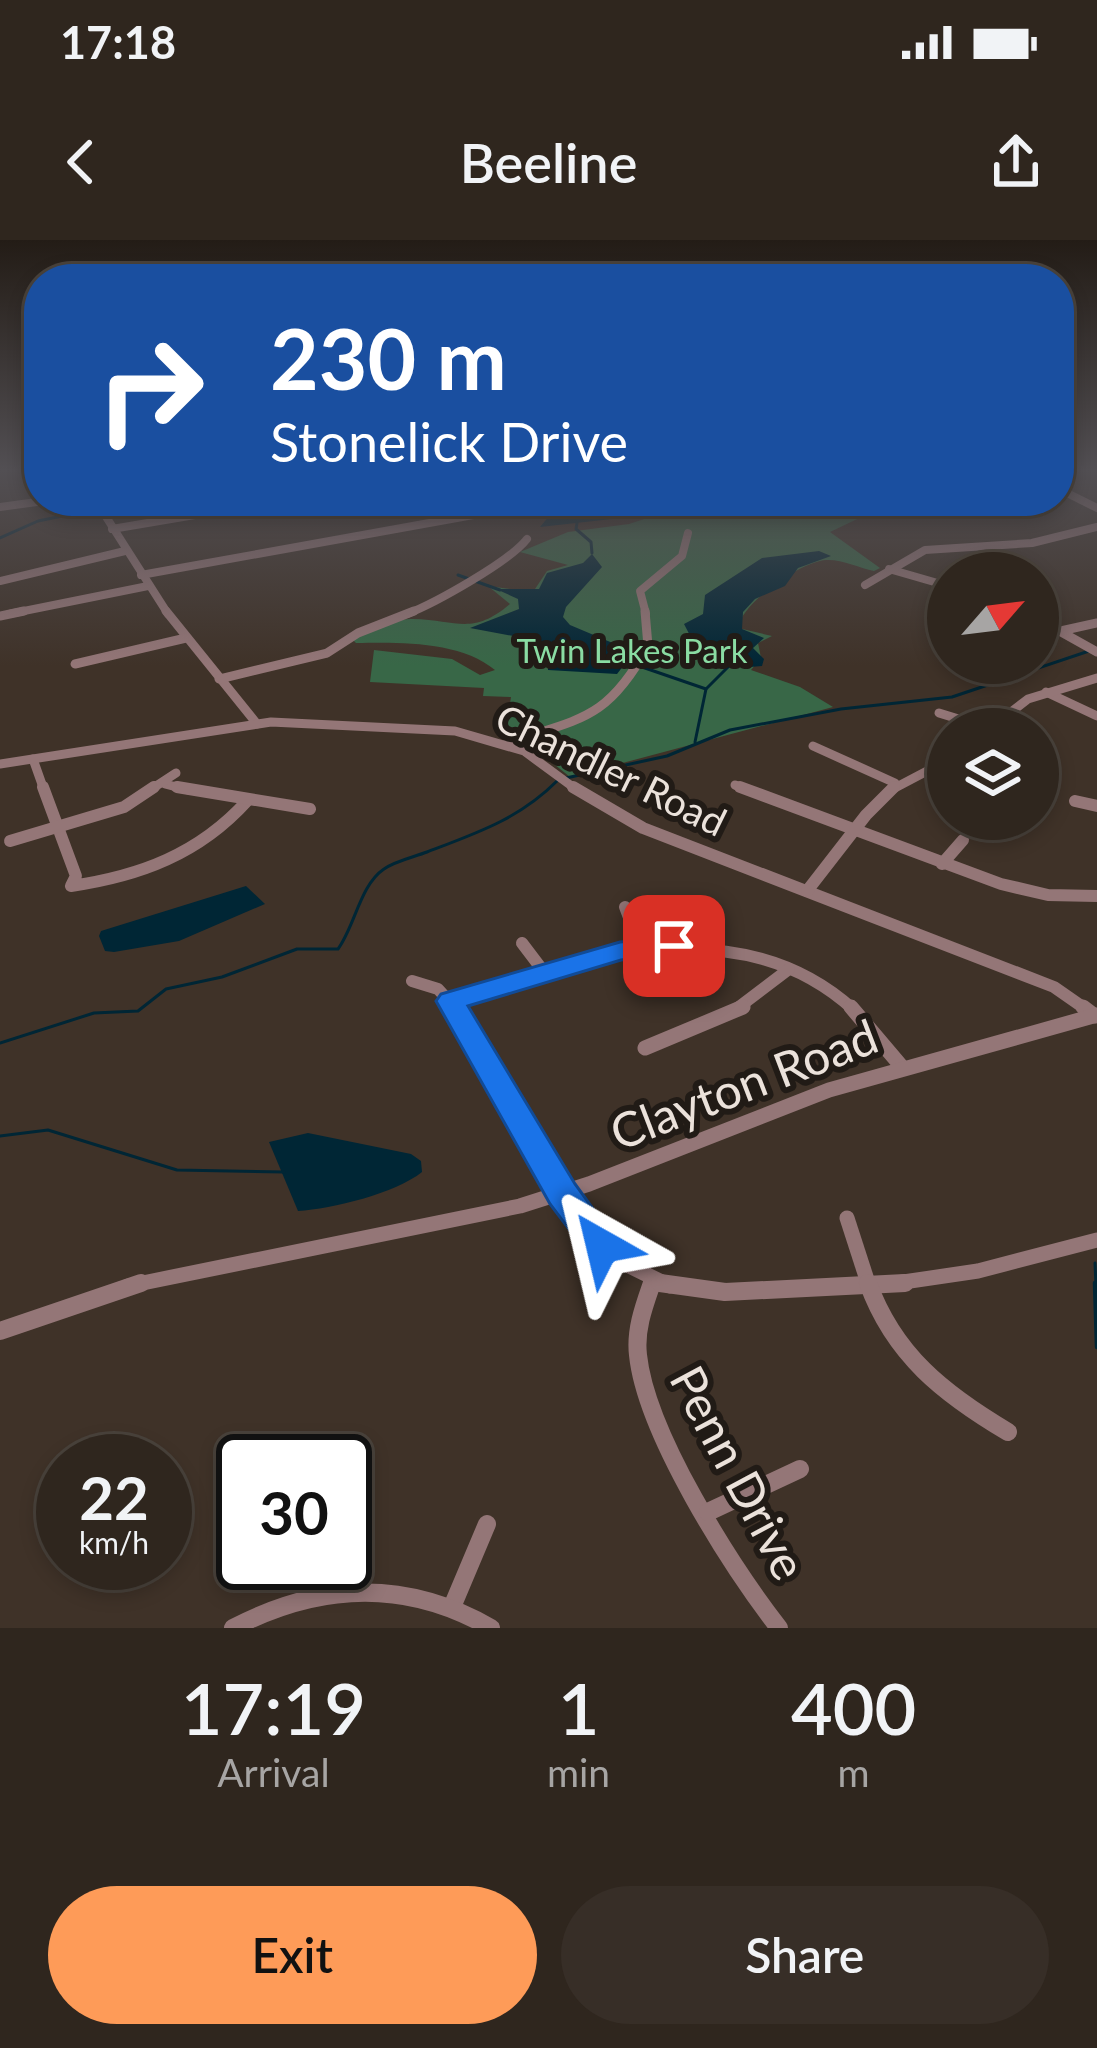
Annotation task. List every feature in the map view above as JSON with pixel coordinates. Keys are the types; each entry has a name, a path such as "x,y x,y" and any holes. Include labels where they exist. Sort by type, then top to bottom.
{"street":[{"path":"117,537 186,638 257,724"},
{"path":"141,575 361,537"},
{"path":"507,743 581,724 613,698 649,648 651,633 640,591 682,556 687,537"},
{"path":"865,585 910,555 935,548 1032,543 1057,537"},
{"path":"219,679 327,652 358,633 433,604 447,591 516,553 527,539"},
{"path":"0,581 125,551"},
{"path":"890,569 927,580"},
{"path":"0,616 148,586"},
{"path":"1059,632 1097,622"},
{"path":"1059,630 1097,652"},
{"path":"75,664 186,638"},
{"path":"1014,708 1046,692 1097,678"},
{"path":"1046,692 1097,716"},
{"name":"Chandler Road","path":"0,764 257,724 434,729 507,743 628,821 1054,987 1096,1015"},
{"path":"813,746 895,783"},
{"path":"33,759 76,875 71,886 182,856 223,829 247,801"},
{"path":"807,891 895,783 927,769"},
{"path":"10,841 124,807 166,784 176,773"},
{"path":"166,784 310,809"},
{"path":"734,784 851,832 1023,891 1097,896"},
{"path":"1075,801 1097,806"},
{"path":"942,864 963,840"},
{"path":"625,907 640,947"},
{"path":"522,943 544,972"},
{"path":"451,1001 640,947 726,950 789,969 846,1003 902,1067"},
{"path":"645,1048 746,1006 789,969"},
{"path":"412,981 430,985 451,1001 562,1194 602,1246 653,1280 718,1292 943,1281 1022,1265 1097,1240"},
{"name":"Clayton Road","path":"0,1330 95,1293 183,1269 442,1224 562,1194 788,1104 902,1067 1096,1015"},
{"path":"847,1218 868,1287 886,1326 919,1372 943,1394 1008,1432"},
{"name":"Penn Drive","path":"653,1280 638,1331 642,1381 664,1435 779,1628"},
{"path":"708,1512 800,1469"},
{"path":"452,1607 488,1525"},
{"path":"233,1628 272,1609 334,1592 394,1592 452,1607 491,1628"}],"green space":[{"name":"Twin Lakes Park","path":"557,537 837,537 880,568 815,562 761,596 738,628 772,636 758,643 761,658 751,670 800,687 833,707 570,777 534,748 505,736 511,697 483,696 484,688 370,682 374,650 452,659 480,675 495,670 481,660 447,648 356,643 349,636 405,619 464,624 485,620 510,604 488,586 533,592 547,571 568,565 520,552"}],"water":[{"path":"819,551 831,556 798,568 785,586 755,599 743,612 742,629 764,638 753,648 764,659 762,666 750,667 698,651 684,624 703,614 705,595 762,558"},
{"path":"592,554 602,567 566,607 563,617 570,625 634,652 617,674 548,670 548,653 529,639 470,628 519,609 518,599 496,589 539,589 547,573 583,563"},
{"path":"246,886 265,904 179,941 114,952 105,951 99,936 101,931"},
{"path":"308,1133 411,1154 421,1161 422,1172 363,1199 298,1211 269,1142"}],"waterway":[{"path":"585,537 592,553"},
{"path":"458,575 500,590"},
{"path":"566,778 667,756 730,730 841,709 952,697 1089,651"},
{"path":"706,689 732,663"},
{"path":"642,667 706,689"},
{"path":"695,742 706,689"},
{"path":"0,1043 94,1013 138,1011 166,989 222,977 297,949 338,949 369,885 384,869 497,824 557,781"},
{"path":"0,1136 48,1130 177,1170 284,1172"},
{"path":"1095,1263 1096,1286"},
{"path":"1095,1283 1097,1347"}],"route":[{"path":"602,1246 562,1194 451,1001 620,951 674,946"}]}
